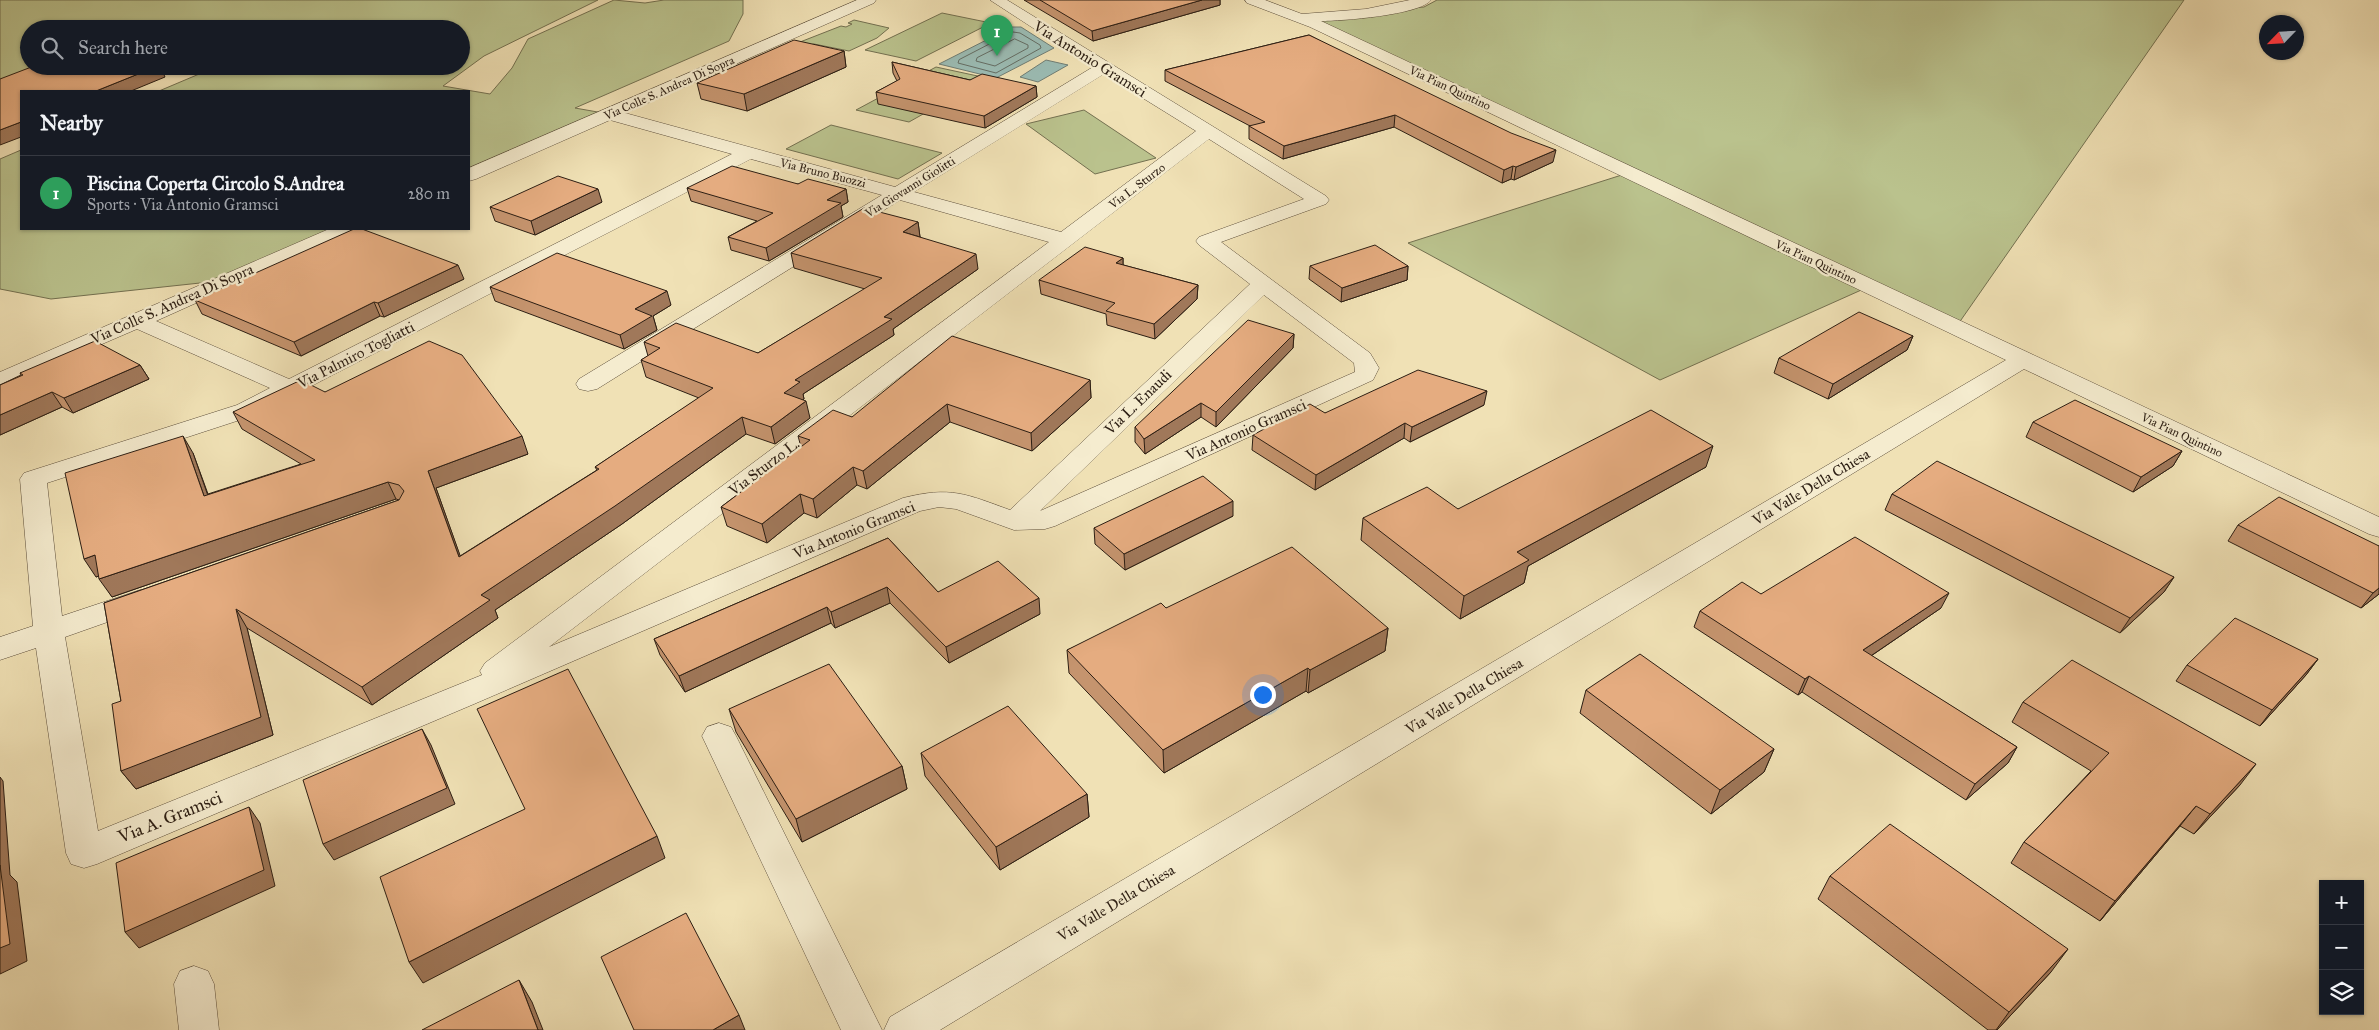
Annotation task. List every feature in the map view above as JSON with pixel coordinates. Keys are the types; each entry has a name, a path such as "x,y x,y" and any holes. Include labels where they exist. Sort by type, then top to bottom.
{"street":[{"name":"Via Colle S. Andrea Di Sopra","path":"470,175 869,0"},
{"name":"Via Antonio Gramsci","path":"463,696 914,504 939,499 960,501 1014,521 1045,520 1353,383 1368,372 1367,365 1353,351 1206,241 1319,200 996,0"},
{"name":"Via Pian Quintino","path":"1252,0 1300,17 2379,528"},
{"path":"1300,17 1350,17 1424,0"},
{"name":"Via Giovanni Giolitti","path":"588,384 1104,67"},
{"name":"Via Bruno Buozzi","path":"609,114 747,154 901,193 1066,240"},
{"name":"Via L. Sturzo","path":"1066,240 1207,132"},
{"name":"Via Palmiro Togliatti","path":"49,632 33,479 246,410 747,154"},
{"name":"Via Colle S. Andrea Di Sopra","path":"0,381 343,230"},
{"name":"Via Sturzo L.","path":"463,696 1066,240"},
{"name":"Via L. Enaudi","path":"1014,521 1262,284"},
{"path":"135,320 290,388"},
{"name":"Via Valle Della Chiesa","path":"904,1030 2023,360"},
{"path":"0,648 162,592"},
{"name":"Via A. Gramsci","path":"49,632 84,853 463,696"},
{"path":"719,736 862,1030"},
{"path":"194,984 198,1030"}],"green space":[{"path":"0,0 598,0 484,56 470,66 470,20 20,20 20,73 0,80"},
{"path":"614,0 645,3 664,0 743,0 743,14 729,41 575,108 609,114 470,175 470,91 490,94 512,68 528,39"},
{"path":"1437,0 2184,0 1954,330 1868,287 1660,380 1408,243 1628,173 1300,17 1424,7"},
{"path":"942,13 991,23 916,61 865,50"},
{"path":"854,20 889,28 877,38 849,51 814,44 777,51 841,26 846,27 852,24 848,23"},
{"path":"936,67 987,78 909,122 856,110"},
{"path":"197,75 458,75 443,86 466,90 161,90"},
{"path":"1084,110 1156,158 1095,174 1026,124"},
{"path":"831,125 942,153 898,179 786,149"},
{"path":"20,150 20,230 343,230 228,280 51,299 0,289 0,159"}],"water":[{"path":"1012,27 1021,27 1054,48 996,78 939,64"},
{"path":"1046,60 1068,65 1038,82 1020,77"}],"building":[{"path":"1040,0 1202,0 1092,31"},
{"path":"1309,35 1511,133 1556,150 1516,167 1513,166 1504,170 1395,115 1284,146 1249,126 1265,122 1165,70"},
{"path":"794,40 844,51 744,94 697,83"},
{"path":"892,62 970,80 982,74 1036,86 984,116 876,92 900,79"},
{"path":"20,71 20,75 136,75 98,90 20,90 20,122 0,130 0,79"},
{"path":"732,166 798,184 808,179 846,189 827,200 841,203 766,248 728,237 773,213 687,188"},
{"path":"558,176 598,189 531,221 490,207"},
{"path":"864,208 918,222 903,232 976,254 884,317 892,319 795,380 800,382 784,393 806,401 771,427 742,417 615,506 481,595 490,600 362,687 236,609 261,717 121,771 112,704 121,701 104,603 399,500 404,491 399,485 388,482 99,579 95,555 84,559 65,473 183,436 204,496 315,460 233,412 301,380 325,392 429,341 462,355 522,436 428,471 459,557 599,469 595,467 713,388 641,360 660,348 644,342 676,323 758,353 882,278 791,253"},
{"path":"352,230 365,230 458,265 378,303 374,302 294,342 195,300"},
{"path":"1375,245 1408,266 1342,288 1310,266"},
{"path":"1085,247 1123,258 1116,263 1198,285 1154,324 1106,311 1115,303 1039,280"},
{"path":"557,253 667,291 635,309 652,316 620,335 490,287"},
{"path":"1859,312 1913,336 1833,384 1779,358"},
{"path":"1248,320 1294,334 1216,412 1201,403 1144,439 1135,427"},
{"path":"952,336 1090,380 1031,433 947,404 863,471 853,467 813,499 800,494 762,524 721,507 810,440 798,436 833,410 852,417"},
{"path":"95,341 140,365 64,398 52,392 0,415 0,385 23,375 20,373"},
{"path":"1418,370 1487,391 1412,427 1405,423 1316,475 1253,435 1310,404 1325,413"},
{"path":"2075,400 2182,451 2141,477 2033,422"},
{"path":"1651,410 1713,446 1517,552 1529,560 1464,596 1363,518 1427,487 1458,509"},
{"path":"1937,461 2174,577 2130,618 1892,494"},
{"path":"1203,476 1233,501 1124,554 1094,528"},
{"path":"2279,497 2379,546 2379,588 2373,593 2238,525"},
{"path":"1855,537 1949,593 1863,650 2017,747 1975,784 1809,676 1805,679 1700,611 1742,582 1761,594"},
{"path":"888,538 938,592 998,561 1039,598 946,647 887,587 831,612 827,607 679,676 654,639"},
{"path":"1292,547 1388,628 1310,670 1308,668 1163,750 1067,650 1161,603 1166,608"},
{"path":"2235,618 2318,659 2272,710 2187,665"},
{"path":"1640,654 1774,749 1720,790 1586,690"},
{"path":"2072,660 2256,764 2210,814 2196,806 2115,901 2024,842 2109,753 2023,702"},
{"path":"829,664 902,766 796,819 729,709"},
{"path":"568,669 657,836 409,962 380,877 525,809 477,709"},
{"path":"1008,706 1087,794 996,847 921,753"},
{"path":"422,729 447,788 323,844 303,780"},
{"path":"249,807 264,870 125,932 116,863"},
{"path":"1890,824 2068,949 2009,1012 1830,876"},
{"path":"0,865 10,944 0,948"},
{"path":"686,913 739,1015 713,1030 634,1030 601,957"},
{"path":"519,980 538,1030 422,1030"}],"place":[{"name":"Piscina Coperta Circolo S.Andrea","path":"997,56"}]}
